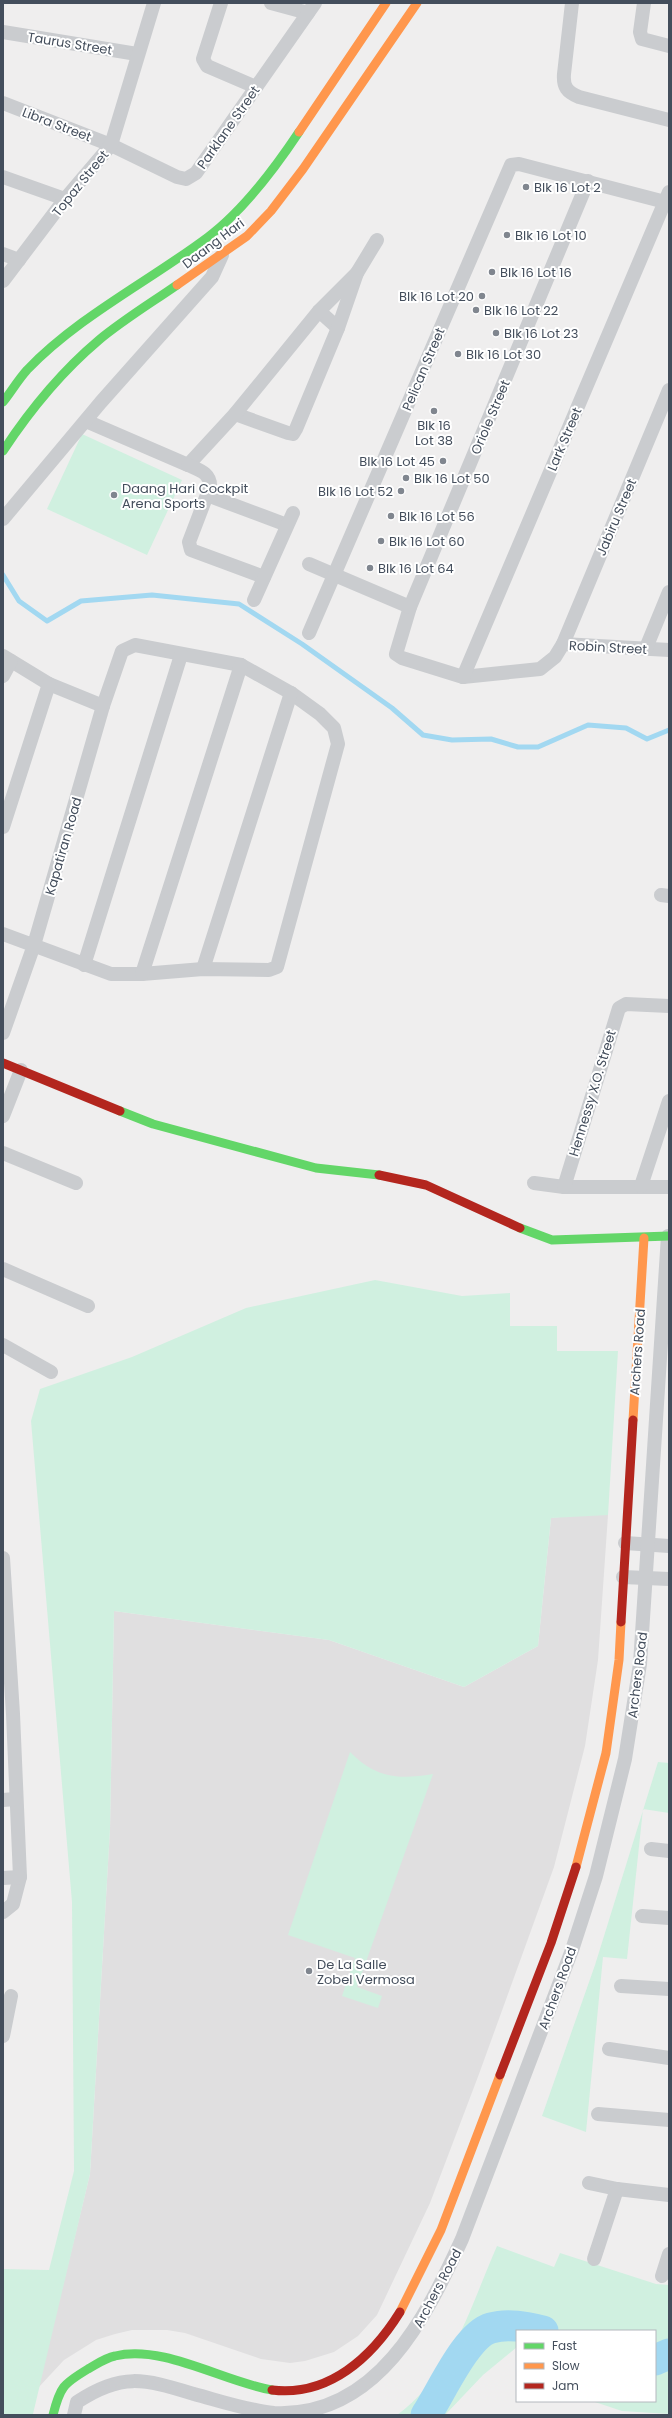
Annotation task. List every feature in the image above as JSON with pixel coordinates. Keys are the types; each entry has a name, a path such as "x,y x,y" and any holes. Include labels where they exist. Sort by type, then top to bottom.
{"street":[{"name":"Topaz Street","path":"3,281 65,199 111,145 137,54 154,3"},
{"path":"222,3 203,59 207,66 256,87"},
{"path":"271,3 311,8"},
{"name":"Daang Hari","path":"3,402 26,371 50,349 118,297 208,236 228,220 282,158 386,3"},
{"name":"Daang Hari","path":"3,451 27,415 47,391 95,344 223,255 247,236 271,211 335,124 417,3"},
{"path":"572,3 563,83 567,91 579,97 669,120"},
{"path":"644,3 640,32 642,39 669,46"},
{"name":"Parklane Street","path":"111,145 177,177 186,179 196,173 311,8"},
{"name":"Taurus Street","path":"3,32 137,54"},
{"name":"Libra Street","path":"3,103 111,145"},
{"path":"314,111 335,124"},
{"name":"Pelican Street","path":"309,634 337,574 511,165 519,164 588,181"},
{"path":"3,177 65,199"},
{"path":"588,181 668,199"},
{"name":"Oriole Street","path":"396,654 410,607 588,181"},
{"name":"Lark Street","path":"463,677 668,199"},
{"path":"235,414 293,434 338,328 357,273 377,240"},
{"path":"3,254 19,260"},
{"path":"3,519 86,421 212,277 223,255"},
{"path":"188,464 235,414 319,311 357,273"},
{"path":"319,311 338,328"},
{"name":"Jabiru Street","path":"562,644 669,390"},
{"path":"86,421 188,464 207,475 211,480 207,495 189,542 191,550 264,577"},
{"path":"207,495 290,519 254,600"},
{"path":"309,564 337,574 410,607"},
{"path":"646,648 669,592"},
{"name":"Robin Street","path":"396,654 402,658 463,677 540,669 555,657 562,644 669,650"},
{"name":"Kapatiran Road","path":"3,1033 34,945 118,658 122,651 135,645 181,655"},
{"path":"3,934 84,965 111,974 142,974 203,969 269,970 277,967 338,744 334,728 292,693 241,665 181,655 84,965"},
{"path":"3,676 7,658 49,684 103,706"},
{"path":"142,974 241,665"},
{"path":"3,827 49,684"},
{"path":"203,969 292,693"},
{"name":"Hennessy X.O. Street","path":"564,1187 616,1012 622,1005 626,1004 669,1006"},
{"path":"3,1063 153,1124 232,1147 316,1168 396,1177 426,1185 509,1224 552,1240 668,1236"},
{"path":"3,1116 21,1070"},
{"path":"642,1186 669,1102"},
{"path":"3,1153 76,1183"},
{"path":"534,1183 564,1187 669,1187"},
{"name":"Archers Road","path":"74,2415 77,2402 97,2388 118,2381 145,2382 169,2386 244,2408 275,2413 301,2412 329,2406 358,2392 382,2372 403,2349 426,2312 462,2240 572,1950 596,1876 626,1759 640,1664 668,1236"},
{"name":"Archers Road","path":"53,2414 58,2393 77,2376 98,2363 120,2355 150,2357 175,2362 255,2386 274,2390 299,2390 323,2383 349,2370 372,2350 403,2305 444,2223 551,1943 575,1870 606,1753 619,1660 644,1238"},
{"path":"3,1269 88,1306"},
{"path":"3,1345 51,1372"},
{"path":"625,1542 669,1546"},
{"path":"3,1558 9,1800 20,1876 13,1904 3,1912"},
{"path":"623,1576 669,1579"},
{"path":"651,1849 669,1851"},
{"path":"3,1878 20,1876"},
{"path":"642,1916 669,1918"},
{"path":"622,1986 669,1989"},
{"path":"3,2036 11,1996"},
{"path":"609,2049 669,2058"},
{"path":"598,2114 669,2120"},
{"path":"589,2183 617,2189 669,2195"},
{"path":"594,2259 617,2189"},
{"path":"662,2276 669,2254"}],"shaded area":[{"name":"De La Salle Zobel Vermosa","path":"577,1515 608,1515 598,1660 585,1746 554,1867 479,2074 430,2203 377,2315 358,2336 334,2352 305,2361 290,2363 261,2359 185,2333 167,2330 132,2330 96,2340 64,2360 38,2388 90,2174 110,1829 114,1611 329,1640 464,1687 538,1646 551,1518"}],"green space":[{"name":"Daang Hari Cockpit Arena Sports","path":"82,434 182,480 147,555 47,509"},
{"path":"375,1280 462,1296 510,1293 510,1326 557,1326 557,1351 618,1351 608,1515 551,1518 538,1646 464,1687 329,1640 114,1611 110,1829 90,2174 33,2414 3,2415 3,2269 49,2270 74,2171 72,1902 31,1421 40,1389 132,1357 246,1308"},
{"path":"350,1752 369,1767 388,1775 409,1777 433,1774 357,1987 382,1996 378,2008 342,1996 355,1958 288,1935"},
{"path":"658,1762 669,1763 669,1813 643,1809"},
{"path":"643,1811 627,1959 603,1957 586,2132 542,2116 595,1965"},
{"path":"497,2246 554,2267 560,2253 656,2284 669,2285 669,2414 622,2411 595,2402 656,2402 656,2330 516,2330 516,2348 483,2375 445,2415 397,2415 416,2399 432,2380 446,2360 468,2315"}],"waterway":[{"path":"3,575 19,601 47,621 81,601 152,595 239,604 302,644 392,708 423,735 452,740 491,739 518,747 538,747 588,725 626,728 647,739 669,730"},
{"path":"426,2415 463,2353 472,2341 482,2333 491,2328 504,2326 524,2327 538,2330"},
{"path":"656,2360 669,2354"}],"traffic: fast":[{"path":"3,402 27,370 69,333 114,300 208,237 234,215 280,160 299,132"},
{"path":"3,451 35,406 59,378 85,352 137,312 177,285"},
{"path":"120,1111 153,1124 316,1168 379,1175"},
{"path":"520,1228 552,1240 669,1236"},
{"path":"53,2415 58,2398 68,2383 98,2363 115,2356 134,2354 153,2355 173,2359 253,2386 272,2390"}],"traffic: slow":[{"path":"299,132 386,3"},
{"path":"177,285 247,236 271,211 303,169 417,3"},
{"path":"633,1420 644,1238"},
{"path":"576,1867 606,1753 619,1660 621,1622"},
{"path":"400,2312 441,2230 500,2075"}],"traffic: jam":[{"path":"3,1063 120,1111"},
{"path":"379,1175 426,1185 520,1228"},
{"path":"621,1622 633,1420"},
{"path":"500,2075 551,1943 576,1867"},
{"path":"272,2390 293,2391 312,2387 330,2380 347,2370 376,2344 389,2329 400,2312"}],"place":[{"name":"Blk 16 Lot 2","path":"526,187"},
{"name":"Blk 16 Lot 10","path":"507,235"},
{"name":"Blk 16 Lot 16","path":"492,272"},
{"name":"Blk 16 Lot 20","path":"482,296"},
{"name":"Blk 16 Lot 22","path":"476,310"},
{"name":"Blk 16 Lot 23","path":"496,333"},
{"name":"Blk 16 Lot 30","path":"458,354"},
{"name":"Blk 16 Lot 38","path":"434,411"},
{"name":"Blk 16 Lot 45","path":"443,461"},
{"name":"Blk 16 Lot 50","path":"406,478"},
{"name":"Blk 16 Lot 52","path":"401,491"},
{"name":"Daang Hari Cockpit Arena Sports","path":"114,495"},
{"name":"Blk 16 Lot 56","path":"391,516"},
{"name":"Blk 16 Lot 60","path":"381,541"},
{"name":"Blk 16 Lot 64","path":"370,568"},
{"name":"De La Salle Zobel Vermosa","path":"309,1971"}]}
